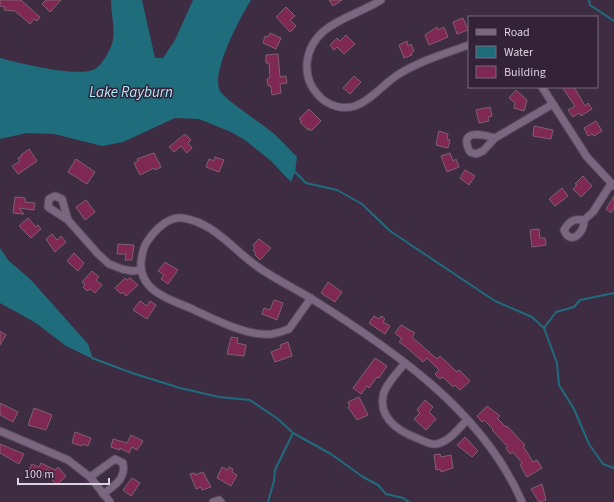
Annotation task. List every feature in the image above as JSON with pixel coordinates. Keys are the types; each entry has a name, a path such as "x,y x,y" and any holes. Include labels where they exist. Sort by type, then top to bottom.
{"street":[{"path":"381,0 325,29 314,42 312,47 308,58 306,74 312,89 324,100 338,108 355,106 398,74 468,45"},
{"path":"543,88 587,157 612,185 597,207 584,220"},
{"path":"495,138 553,104"},
{"path":"311,298 289,329 271,334 250,332 208,317 171,301 155,292 144,279 141,270 145,245 156,229 172,220 182,218 205,225 257,267 311,298 383,346 438,391 467,420 503,463 522,502"},
{"path":"68,220 98,254 109,264 132,271 141,270"},
{"path":"405,363 383,395 383,407 387,418 396,428 422,441 436,444 449,438 467,420"},
{"path":"0,431 68,460 90,476 110,502"},
{"path":"90,476 115,459 123,463 125,472 121,480 104,494"},
{"path":"213,502 219,500 221,502"}],"water":[{"name":"Lake Rayburn","path":"111,0 142,0 155,58 163,58 175,40 193,0 251,0 228,45 219,71 218,83 220,91 223,95 273,133 297,157 295,172 291,182 271,161 245,140 231,132 199,119 175,118 123,142 102,146 54,134 27,133 0,139 0,58 62,71 76,72 95,69 101,64 106,56 113,40 114,31"},
{"path":"0,248 8,260 31,280 88,344 93,359 66,346 36,323 0,303"}],"building":[{"path":"0,0 21,0 40,17 37,21 34,19 30,24 15,11 4,10 5,7 0,6"},
{"path":"46,0 61,0 50,12 42,4"},
{"path":"329,0 342,0 333,6"},
{"path":"286,7 295,16 290,20 296,26 290,32 276,17"},
{"path":"463,18 468,30 457,34 453,22"},
{"path":"437,27 438,30 444,27 448,37 429,45 425,35"},
{"path":"270,33 281,38 276,49 263,43 265,36 268,37"},
{"path":"346,35 355,44 344,54 337,47 334,50 330,45 337,38 340,41"},
{"path":"407,41 408,46 411,44 414,51 411,53 412,55 404,58 399,45"},
{"path":"278,54 280,77 286,76 287,83 280,84 281,93 272,95 271,86 268,86 267,79 270,78 269,63 266,63 266,55"},
{"path":"354,76 361,82 350,94 343,88"},
{"path":"563,88 575,88 585,106 588,103 592,109 581,116 579,113 573,117 568,110 575,106"},
{"path":"516,90 527,100 524,111 514,108 515,103 509,98"},
{"path":"490,107 492,116 488,117 489,121 479,123 476,110"},
{"path":"309,109 321,121 311,131 300,122 302,121 299,119"},
{"path":"596,121 602,131 594,136 592,134 588,136 584,128"},
{"path":"534,126 553,130 551,139 533,136"},
{"path":"439,131 448,134 447,139 450,140 448,148 436,145"},
{"path":"185,134 191,140 188,143 192,148 187,153 181,146 174,152 169,147"},
{"path":"29,149 37,161 18,174 12,166 20,161 18,158"},
{"path":"154,153 161,167 155,170 154,168 140,175 134,163 138,161 137,159"},
{"path":"450,153 453,161 456,159 459,167 447,172 441,156"},
{"path":"215,157 224,160 219,172 206,167 209,159 214,161"},
{"path":"76,159 95,172 87,184 68,172"},
{"path":"465,170 475,176 469,185 460,178"},
{"path":"583,176 592,186 581,197 573,189 577,185 575,184"},
{"path":"562,188 568,196 555,206 549,199"},
{"path":"614,196 614,208 611,213 606,209"},
{"path":"15,197 25,198 25,202 35,203 34,210 19,208 24,214 13,213"},
{"path":"86,200 95,212 85,220 76,207"},
{"path":"28,218 36,227 38,225 41,229 31,238 19,226"},
{"path":"539,229 540,238 545,238 546,245 532,247 530,230"},
{"path":"52,234 57,240 61,236 66,242 55,252 46,239"},
{"path":"259,239 271,248 260,260 255,255 256,253 253,250 255,248 253,245"},
{"path":"118,244 134,245 132,260 125,260 126,254 117,254"},
{"path":"74,253 84,263 78,271 67,261"},
{"path":"165,262 178,270 168,284 161,279 164,275 158,271"},
{"path":"92,271 99,277 96,280 102,285 95,293 90,289 87,291 83,287 85,285 82,282"},
{"path":"125,278 127,280 130,278 138,285 126,296 123,292 121,294 115,288"},
{"path":"328,282 342,292 335,302 321,293"},
{"path":"274,300 283,303 277,320 262,314 264,308 270,310"},
{"path":"140,301 147,306 150,301 156,305 147,319 133,310"},
{"path":"374,316 379,319 381,316 385,319 383,322 390,326 385,334 369,323"},
{"path":"401,325 415,333 412,337 437,359 440,356 457,372 459,370 470,381 460,390 455,385 453,387 443,377 440,379 435,374 439,370 427,358 423,362 399,342 402,339 395,333"},
{"path":"0,331 6,335 0,345"},
{"path":"231,337 238,338 237,343 246,345 244,356 227,354"},
{"path":"288,342 292,356 275,362 271,352 281,348 280,345"},
{"path":"375,358 387,366 379,378 377,377 369,388 367,386 361,394 353,388"},
{"path":"359,397 368,415 357,420 348,407 350,406 348,402"},
{"path":"425,400 433,407 429,412 436,419 426,430 414,419 420,413 417,410"},
{"path":"0,403 18,412 13,422 0,415"},
{"path":"487,406 500,416 497,418 525,445 523,446 533,462 537,460 542,468 527,477 520,465 522,463 513,452 510,454 506,448 508,447 492,430 493,429 484,420 482,422 477,416"},
{"path":"34,408 52,415 46,430 28,425"},
{"path":"75,432 91,438 88,446 72,443"},
{"path":"131,435 143,441 137,450 132,447 129,453 120,448 120,450 111,447 113,439 127,443"},
{"path":"465,437 478,451 472,457 457,445"},
{"path":"0,444 24,454 19,464 0,453"},
{"path":"440,454 441,457 451,455 453,468 441,472 440,469 436,470 434,455"},
{"path":"41,463 55,470 58,467 66,476 57,485 52,480 55,477 47,469 41,479 35,476 33,479 26,475 32,464 39,467"},
{"path":"222,467 228,470 229,467 233,469 232,472 237,475 231,486 217,478"},
{"path":"203,472 211,487 202,490 201,487 196,489 190,474 195,473 195,475"},
{"path":"132,478 140,483 131,496 123,490"},
{"path":"542,484 546,500 539,502 531,489"}],"waterway":[{"path":"589,0 590,5 614,21"},
{"path":"294,171 306,183 337,190 362,204 390,231 495,301 532,317 544,328 557,363 559,385 574,409 589,444 603,464 614,468"},
{"path":"544,328 556,312 574,307 580,300 614,293"},
{"path":"92,358 132,373 180,388 219,397 250,400 278,419 293,433 331,454 363,477 378,485 386,494 403,498 409,502"},
{"path":"268,502 274,481 275,470 293,433"}]}
